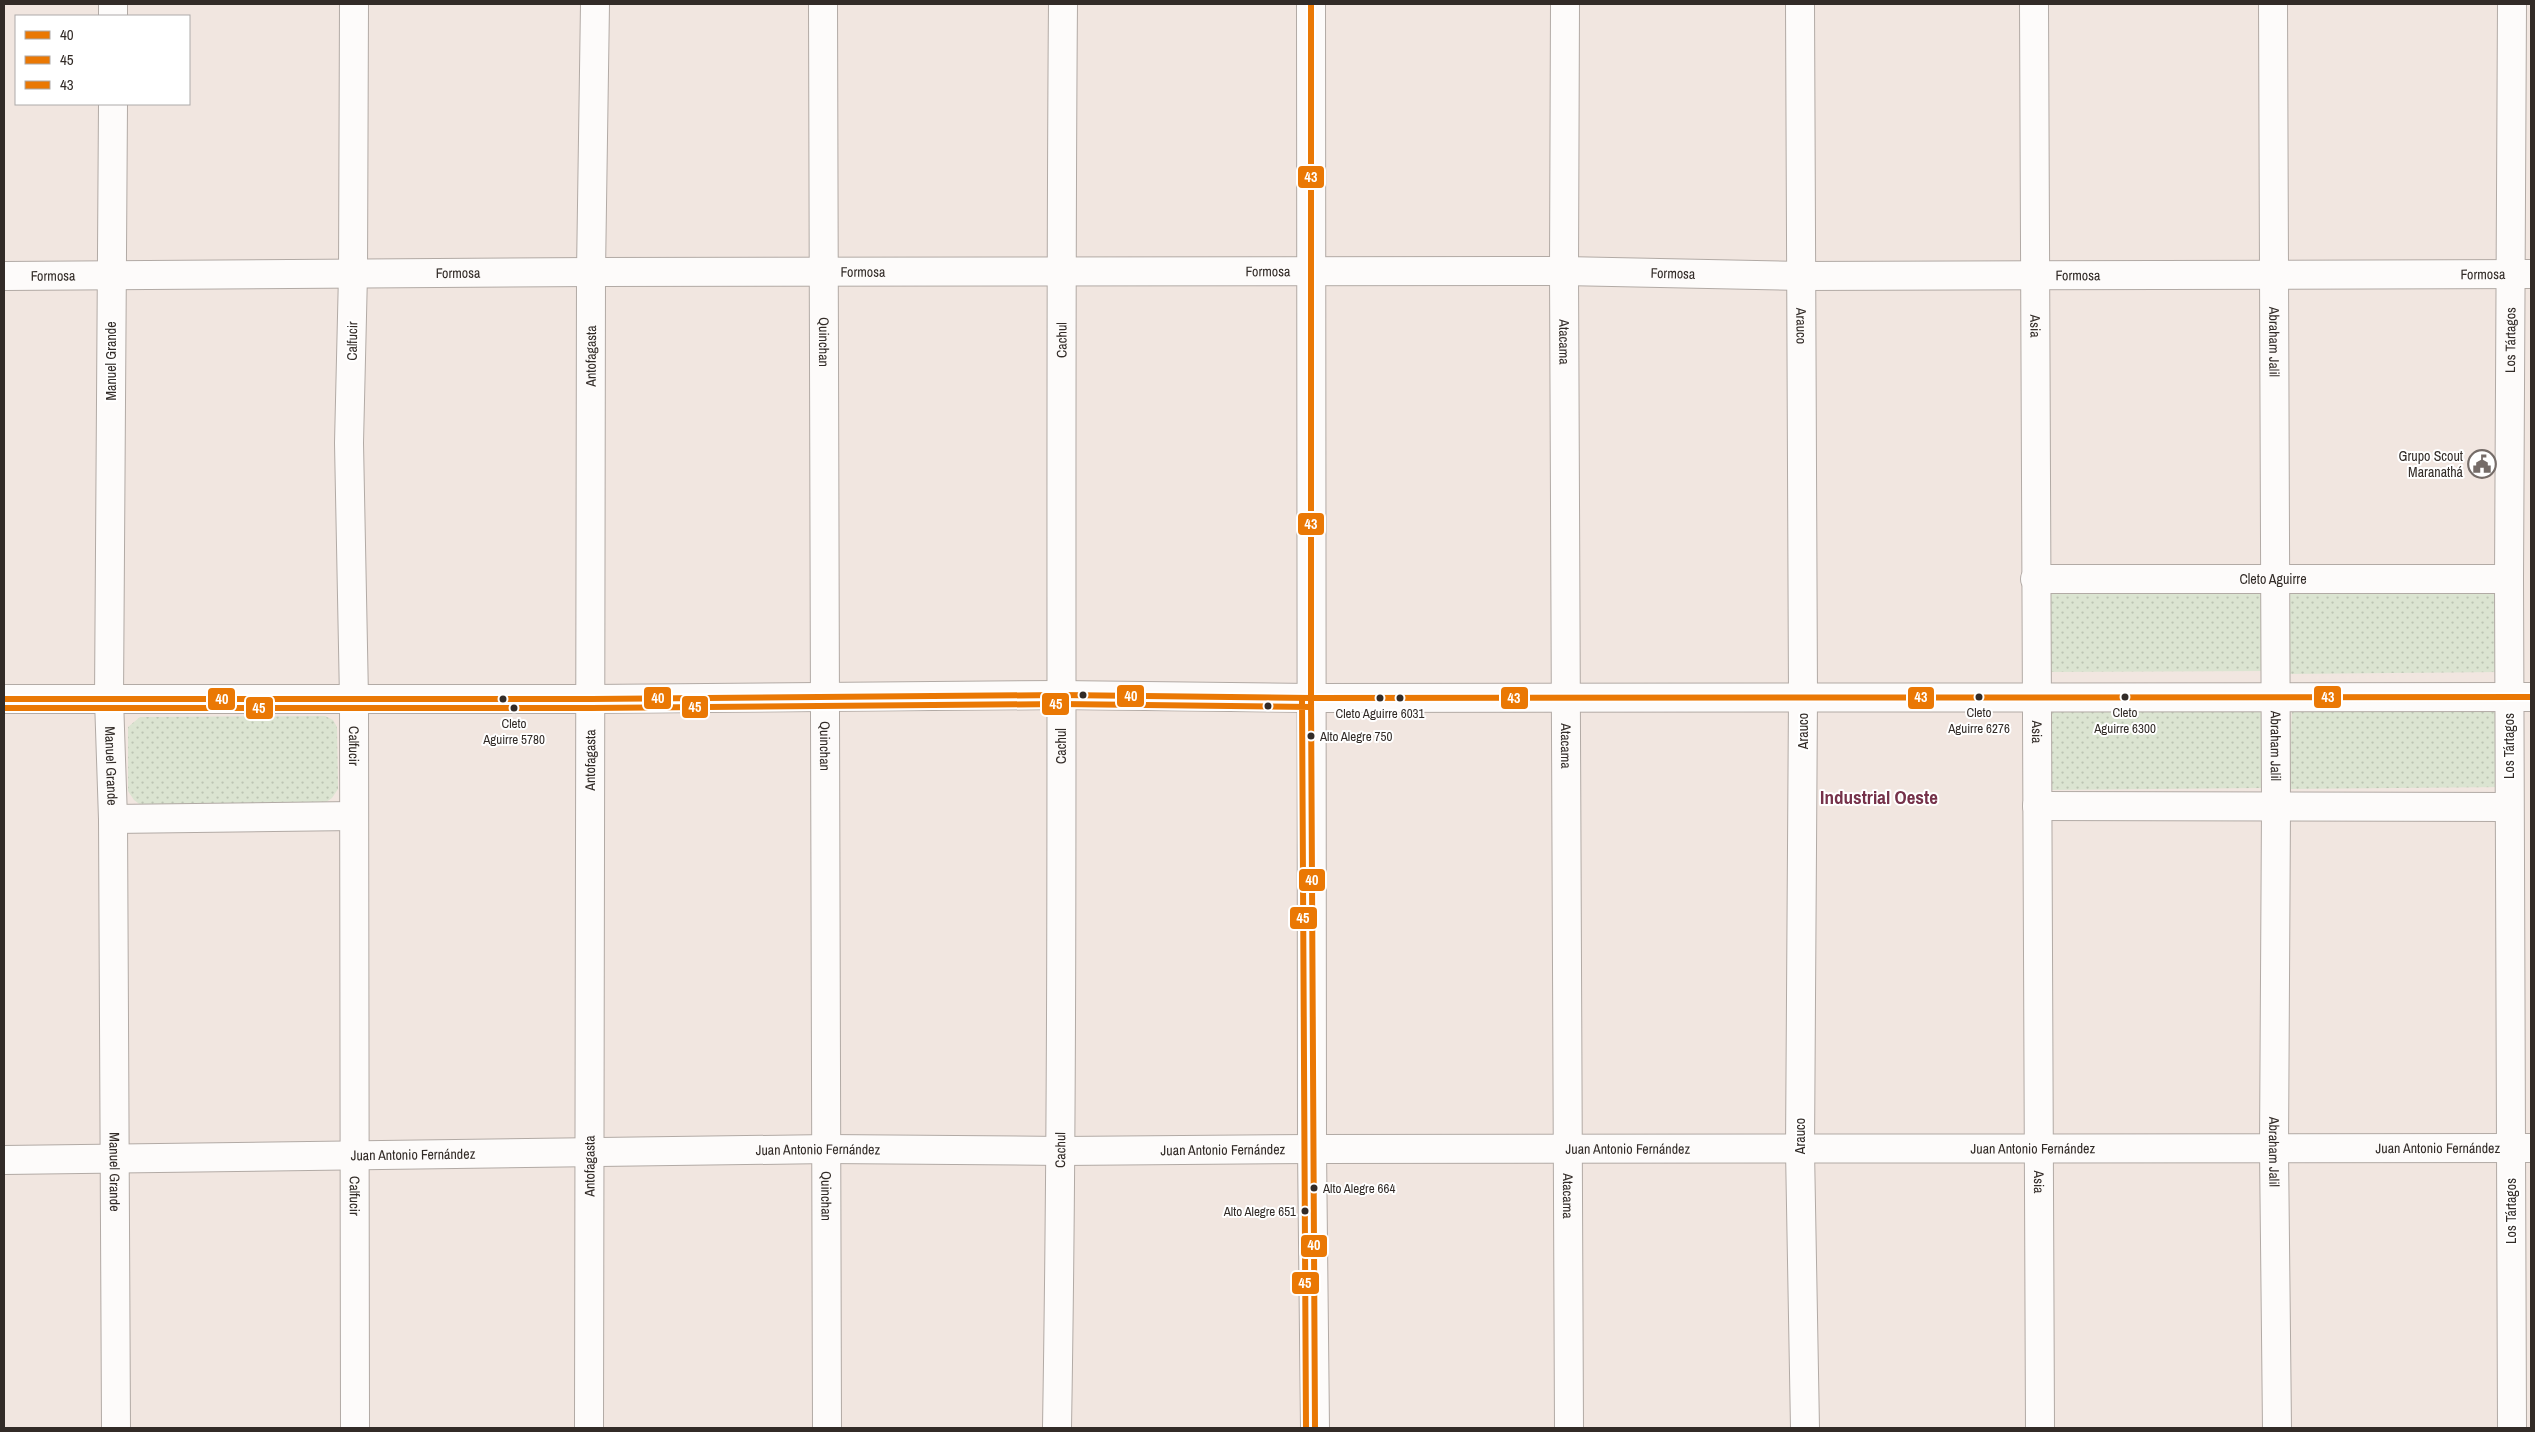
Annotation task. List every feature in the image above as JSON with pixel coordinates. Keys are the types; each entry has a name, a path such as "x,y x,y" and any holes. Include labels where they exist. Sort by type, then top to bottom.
{"street":[{"name":"Calfucir","path":"354,4 353,274 349,443 354,698 355,1428"},
{"name":"Antofagasta","path":"589,1428 591,272 595,4"},
{"name":"Quinchan","path":"823,4 828,1149 827,1428"},
{"name":"Cachul","path":"1057,1428 1062,1151 1060,695 1063,4"},
{"path":"1311,4 1312,1148 1315,1428"},
{"name":"Atacama","path":"1565,4 1566,1148 1569,1428"},
{"name":"Arauco","path":"1800,4 1803,697 1800,1150 1804,1428"},
{"name":"Asia","path":"2034,4 2040,1428"},
{"name":"Abraham Jalil","path":"2273,4 2276,807 2274,1148 2277,1428"},
{"name":"Los Tártagos","path":"2512,4 2521,274 2508,579 2520,697 2510,807 2521,1148 2512,1428"},
{"name":"Manuel Grande","path":"112,105 109,699 113,819 116,1428"},
{"name":"Formosa","path":"4,276 591,272 1564,271 1801,276 2521,274"},
{"name":"Cleto Aguirre","path":"2035,579 2508,579"},
{"path":"4,699 591,699 826,695 1312,698 2520,697"},
{"path":"2037,806 2510,807"},
{"path":"113,819 354,816"},
{"name":"Juan Antonio Fernández","path":"4,1160 828,1149 1062,1151 1312,1148 1800,1150 2521,1148"}],"green space":[{"path":"2049,590 2263,592 2265,671 2046,672"},
{"path":"2285,592 2499,594 2501,672 2282,674"},
{"path":"2049,707 2263,709 2265,788 2046,790"},
{"path":"2292,707 2506,708 2508,787 2289,789"},
{"path":"325,716 333,720 337,727 338,789 332,798 322,805 142,806 134,800 128,791 128,727 140,717"}],"transit line":[{"name":"43","path":"1311,4 1311,698"},
{"name":"40","path":"4,699 591,699 1060,695 1311,698"},
{"name":"43","path":"1311,698 2531,697"},
{"name":"45","path":"1302,698 1306,1428"},
{"name":"40","path":"1311,698 1315,1428"},
{"name":"45","path":"4,708 591,708 1060,704 1311,707"}],"place":[{"name":"Grupo Scout Maranathá","path":"2482,464"},
{"name":"Cleto Aguirre 6276","path":"1979,697"},
{"name":"Cleto Aguirre 6300","path":"2125,697"},
{"name":"Cleto Aguirre 6031","path":"1380,698"},
{"name":"Cleto Aguirre 5780","path":"514,708"},
{"name":"Alto Alegre 750","path":"1311,736"},
{"name":"Alto Alegre 664","path":"1314,1188"},
{"name":"Alto Alegre 651","path":"1305,1211"}],"district":[{"name":"Industrial Oeste","path":"1879,797"}]}
